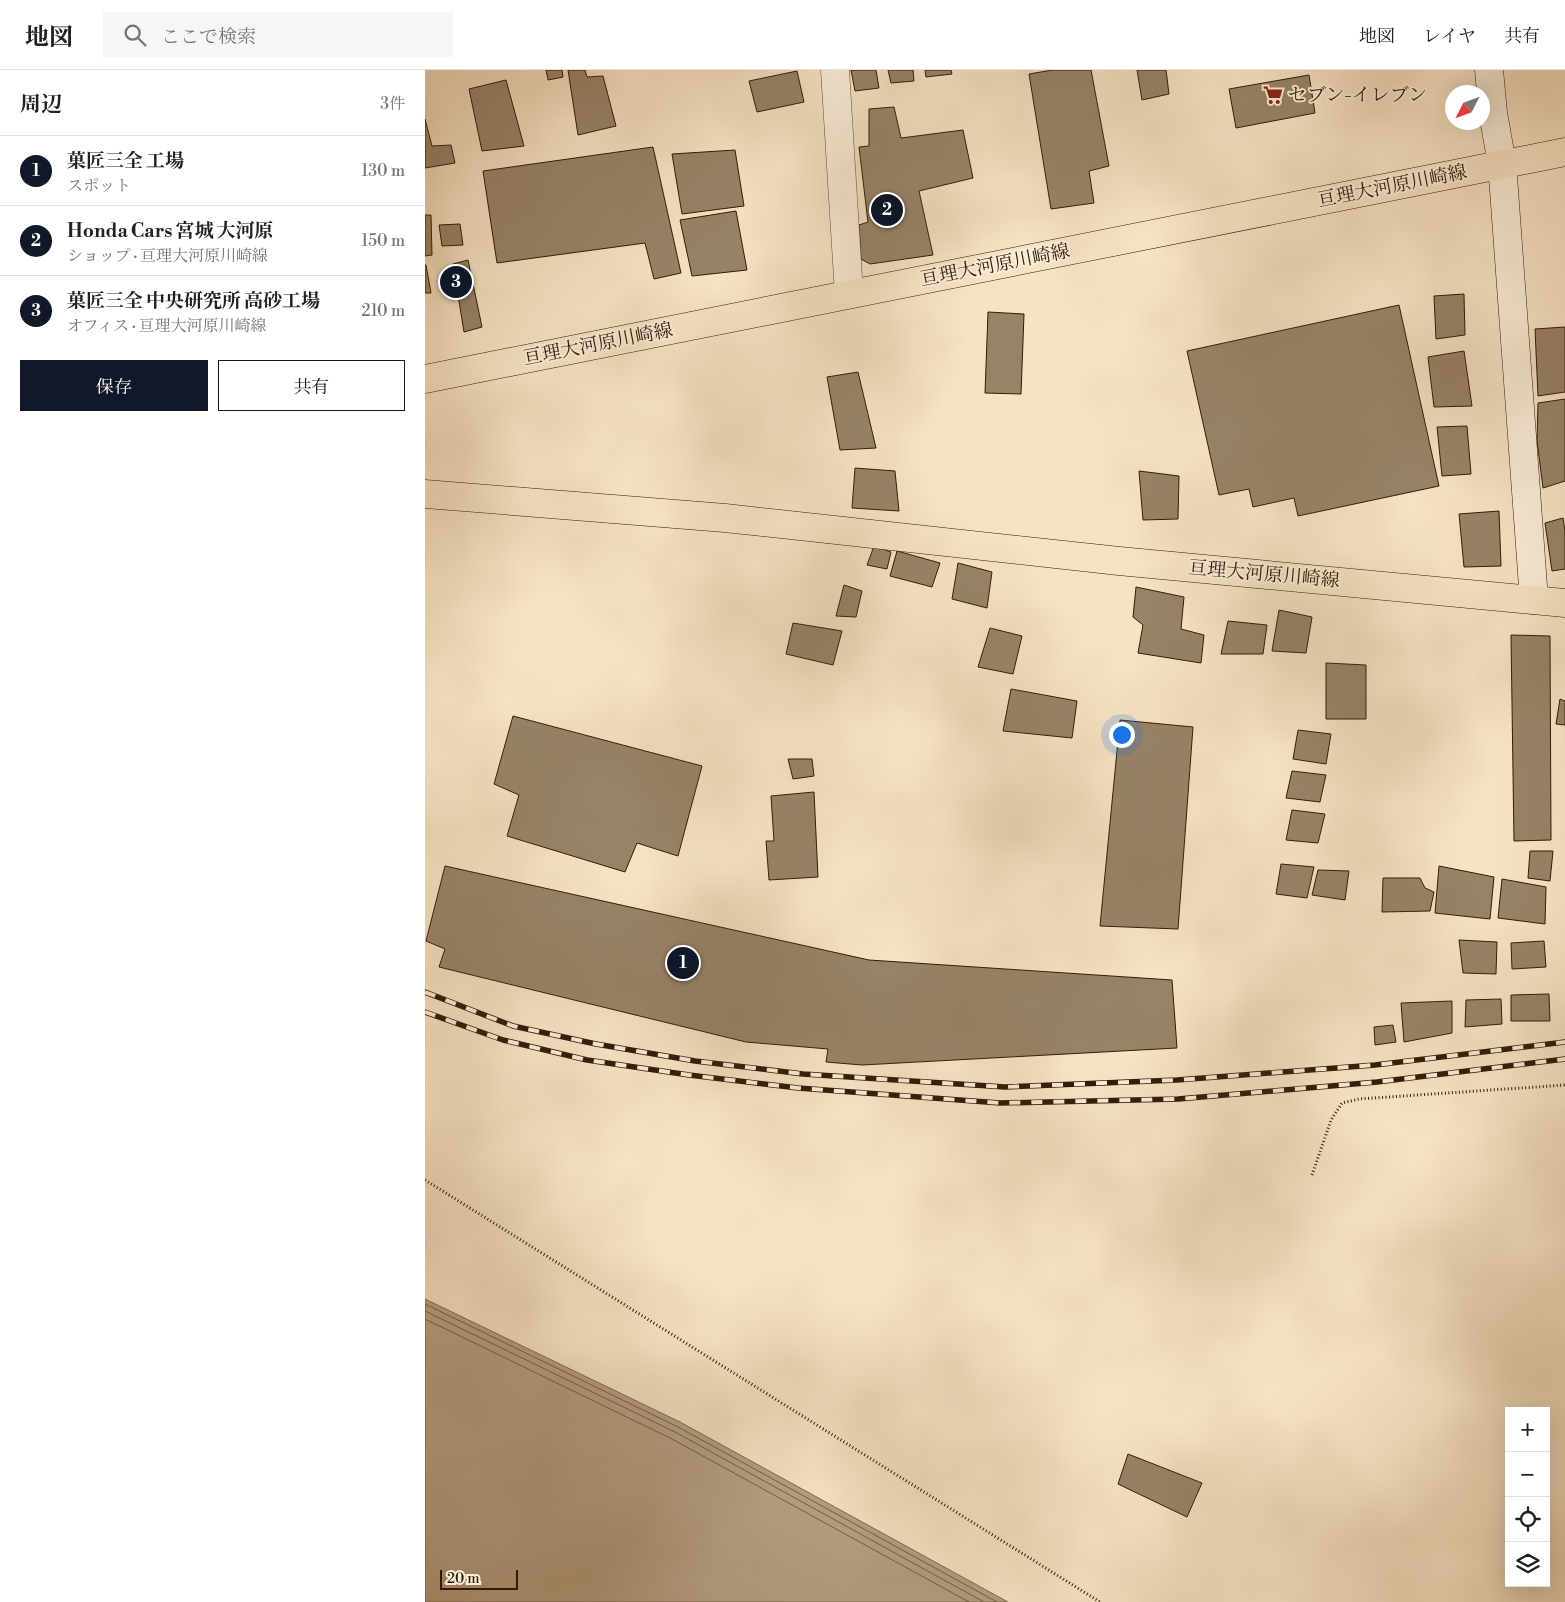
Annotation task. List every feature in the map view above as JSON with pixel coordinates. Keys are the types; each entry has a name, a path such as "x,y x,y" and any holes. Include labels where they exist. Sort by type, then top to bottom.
{"main road":[{"name":"亘理大河原川崎線","path":"425,379 1565,152"},
{"name":"亘理大河原川崎線","path":"425,494 725,518 1119,561 1565,603"}],"street":[{"path":"835,70 849,294"},
{"path":"1489,70 1493,113 1502,164 1534,600"}],"path":[{"path":"1312,1175 1331,1120 1342,1103 1359,1099 1565,1085"},
{"path":"425,1180 1100,1602"}],"water":[{"path":"425,1299 680,1422 1008,1602 425,1602"}],"building":[{"path":"546,70 562,70 563,77 548,80"},
{"path":"568,70 585,70 587,77 603,76 616,126 578,135"},
{"path":"851,70 876,70 879,88 855,91"},
{"path":"888,70 913,70 914,81 891,83"},
{"path":"925,70 951,70 952,74 926,77"},
{"path":"1053,70 1091,70 1109,166 1089,171 1094,203 1051,209 1029,74"},
{"path":"1137,70 1166,70 1169,94 1142,100"},
{"path":"797,71 804,102 757,112 749,81"},
{"path":"1309,75 1315,113 1236,128 1229,89"},
{"path":"506,80 524,146 482,151 469,89"},
{"path":"894,107 901,138 963,130 973,178 919,191 933,255 870,264 861,259 859,225 868,222 859,147 869,146 869,109"},
{"path":"425,119 432,146 451,145 455,163 425,168"},
{"path":"653,147 681,273 654,279 645,243 497,263 483,171"},
{"path":"735,150 744,206 682,214 672,154"},
{"path":"736,211 747,270 692,276 680,220"},
{"path":"425,215 431,215 432,255 425,256"},
{"path":"460,224 463,245 442,246 439,225"},
{"path":"468,260 482,327 464,332 453,264"},
{"path":"426,265 431,293 425,293"},
{"path":"1464,294 1465,335 1436,339 1434,296"},
{"path":"1399,305 1439,486 1298,516 1294,498 1253,507 1249,489 1219,495 1187,351"},
{"path":"988,312 1024,314 1021,394 985,393"},
{"path":"1565,327 1565,392 1538,396 1535,329"},
{"path":"1464,351 1472,406 1434,407 1428,357"},
{"path":"858,372 876,448 840,450 827,377"},
{"path":"1565,399 1565,481 1543,488 1537,441 1538,403"},
{"path":"1467,426 1471,474 1442,476 1437,427"},
{"path":"855,468 895,471 899,511 852,508"},
{"path":"1139,471 1179,476 1178,519 1143,520"},
{"path":"1499,511 1501,566 1464,567 1459,514"},
{"path":"1563,518 1565,569 1552,571 1545,523"},
{"path":"874,546 891,552 887,569 867,565"},
{"path":"897,551 940,563 932,587 890,576"},
{"path":"958,563 992,572 987,608 952,599"},
{"path":"844,585 862,591 856,617 836,616"},
{"path":"1136,587 1184,597 1181,629 1204,635 1201,663 1138,653 1143,625 1133,617"},
{"path":"1279,610 1312,617 1306,653 1272,651"},
{"path":"1228,621 1267,625 1263,654 1221,654"},
{"path":"793,623 842,631 833,665 786,654"},
{"path":"990,628 1022,636 1013,674 978,667"},
{"path":"1511,635 1550,636 1551,840 1514,841"},
{"path":"1326,663 1366,665 1366,719 1326,719"},
{"path":"1011,689 1077,701 1072,738 1003,731"},
{"path":"1560,699 1565,701 1565,725 1556,724"},
{"path":"513,716 702,766 678,856 637,843 625,872 507,836 519,795 494,784"},
{"path":"1120,720 1193,727 1178,929 1100,926"},
{"path":"1298,730 1331,734 1326,764 1293,759"},
{"path":"788,759 812,759 814,776 793,779"},
{"path":"1292,771 1326,775 1320,802 1286,798"},
{"path":"814,792 818,877 769,880 766,841 774,841 771,796"},
{"path":"1292,810 1325,814 1318,843 1286,840"},
{"path":"1530,851 1553,851 1550,881 1528,878"},
{"path":"1281,864 1314,867 1307,898 1276,894"},
{"path":"445,866 869,960 1172,980 1177,1048 862,1065 826,1062 828,1049 746,1042 439,967 445,949 426,941"},
{"path":"1439,866 1494,877 1490,919 1435,913"},
{"path":"1318,870 1349,871 1345,900 1312,895"},
{"path":"1383,878 1420,878 1425,888 1434,892 1430,911 1382,912"},
{"path":"1502,879 1546,887 1545,924 1498,918"},
{"path":"1459,940 1497,942 1496,974 1463,973"},
{"path":"1544,941 1546,967 1512,969 1511,943"},
{"path":"1549,994 1550,1021 1511,1021 1511,995"},
{"path":"1501,999 1502,1024 1465,1027 1466,1000"},
{"path":"1452,1001 1452,1033 1404,1042 1401,1003"},
{"path":"1393,1025 1396,1042 1375,1045 1374,1027"},
{"path":"1128,1454 1202,1483 1187,1517 1118,1484"}],"railway":[{"path":"425,992 513,1026 596,1044 695,1061 803,1074 1005,1087 1177,1080 1375,1065 1565,1042"},
{"path":"425,1012 503,1040 587,1060 798,1088 1000,1103 1178,1099 1377,1082 1565,1059"}],"place":[{"name":"セブン-イレブン","path":"1273,95"},
{"name":"Honda Cars 宮城 大河原","path":"887,210"},
{"name":"菓匠三全 中央研究所 高砂工場","path":"456,282"},
{"name":"菓匠三全 工場","path":"683,963"}]}
